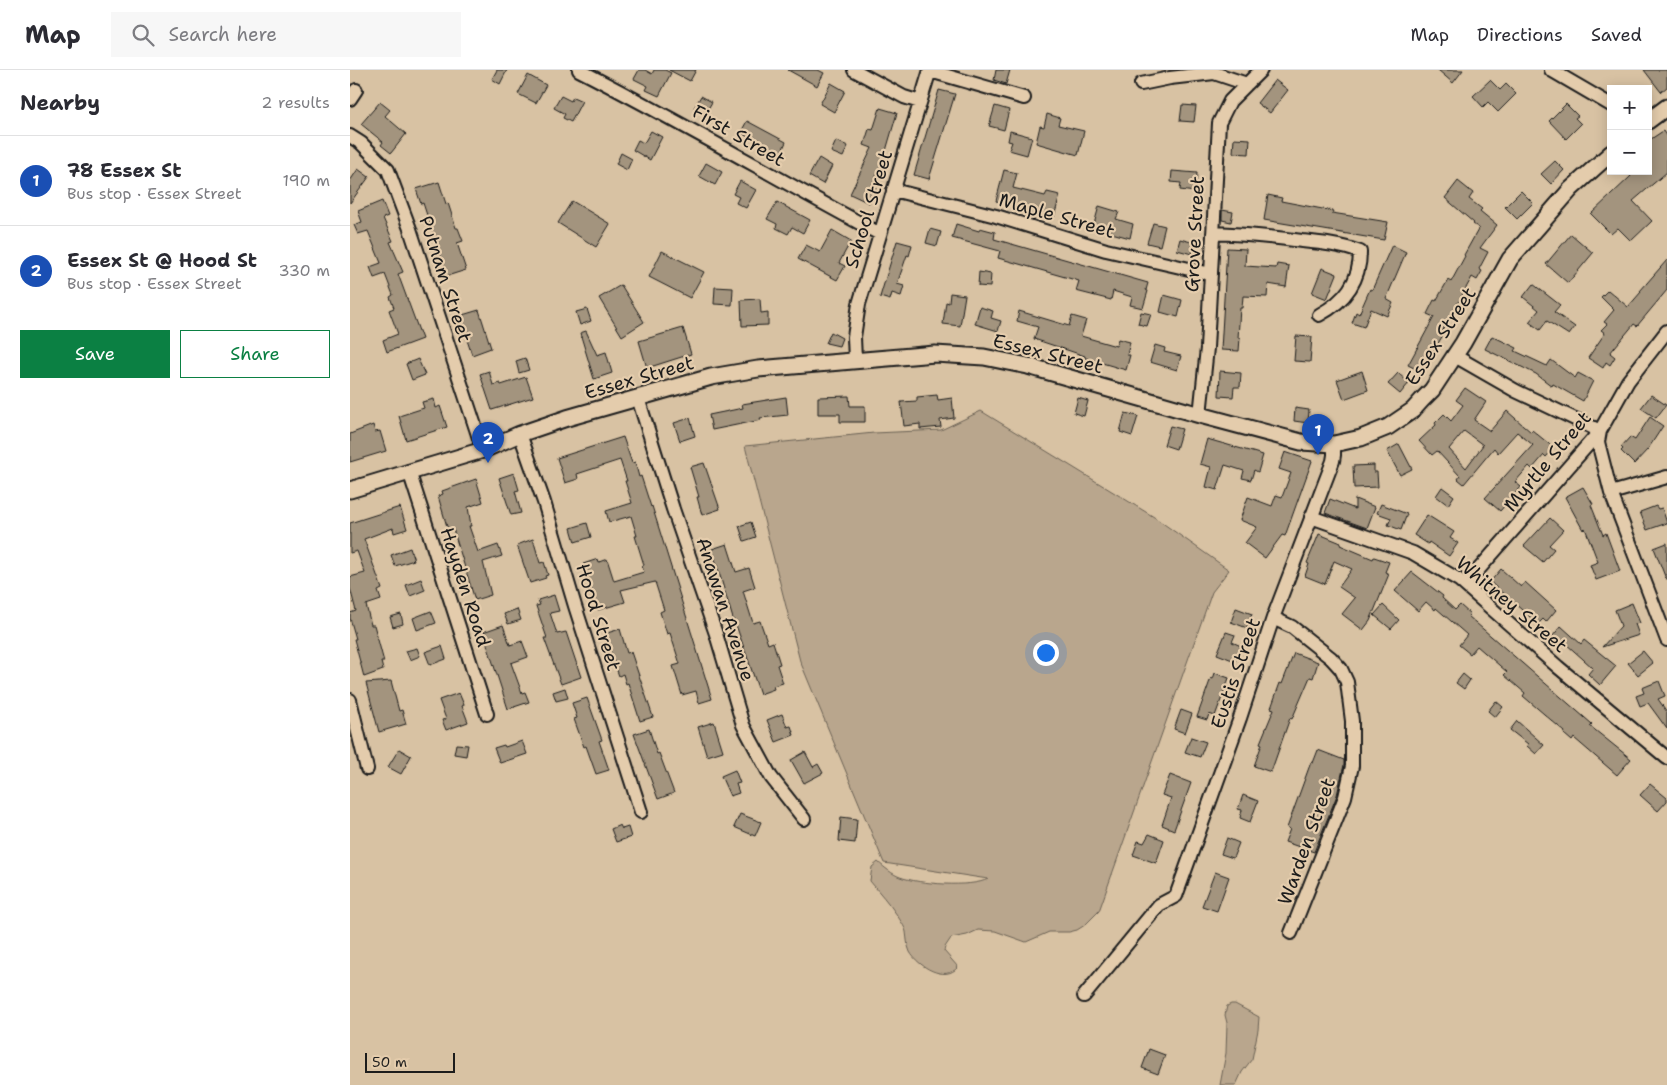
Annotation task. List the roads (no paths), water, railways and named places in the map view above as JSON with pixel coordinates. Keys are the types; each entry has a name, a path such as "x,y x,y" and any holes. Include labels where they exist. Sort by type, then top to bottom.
{"main road":[{"path":"1652,118 1667,107"},
{"name":"Essex Street","path":"350,490 483,450 520,434 566,418 694,381 758,369 935,354 984,357 1036,368 1301,442 1334,444 1362,438 1388,427 1400,419 1413,410 1432,390 1455,356 1510,259 1571,189 1607,157"}],"street":[{"name":"First Street","path":"580,70 675,120 797,190 880,234"},
{"path":"854,70 904,97 920,102"},
{"name":"School Street","path":"855,360 854,337 856,318 930,70"},
{"path":"930,70 1024,98"},
{"name":"Grove Street","path":"1200,415 1207,348 1219,123 1230,101 1261,70"},
{"path":"1551,70 1607,103"},
{"path":"1140,84 1170,78 1214,73 1247,84"},
{"name":"Putnam Street","path":"350,136 388,170 410,229 483,450"},
{"name":"Maple Street","path":"893,190 996,216 1106,250 1211,274"},
{"path":"1213,233 1260,235 1320,243 1360,252 1358,272 1345,297 1320,315"},
{"name":"Myrtle Street","path":"1465,585 1600,431 1628,381 1667,330"},
{"path":"1455,356 1516,391 1600,431 1598,442 1611,493 1667,640"},
{"name":"Anawan Avenue","path":"638,398 672,509 716,634 743,725 771,777 804,819"},
{"name":"Hood Street","path":"520,434 544,502 641,812"},
{"name":"Eustis Street","path":"1084,996 1159,905 1176,896 1240,718 1273,618 1332,461 1334,444"},
{"name":"Hayden Road","path":"409,471 487,714"},
{"path":"1611,493 1667,477"},
{"name":"Whitney Street","path":"1311,517 1413,553 1459,580 1558,667 1667,758"},
{"name":"Warden Street","path":"1273,618 1292,628 1332,658 1341,669 1347,682 1352,722 1352,766 1345,797 1292,933"},
{"path":"350,700 367,769"}],"place":[{"name":"78 Essex St","path":"1318,455"},
{"name":"Essex St @ Hood St","path":"488,463"}]}
